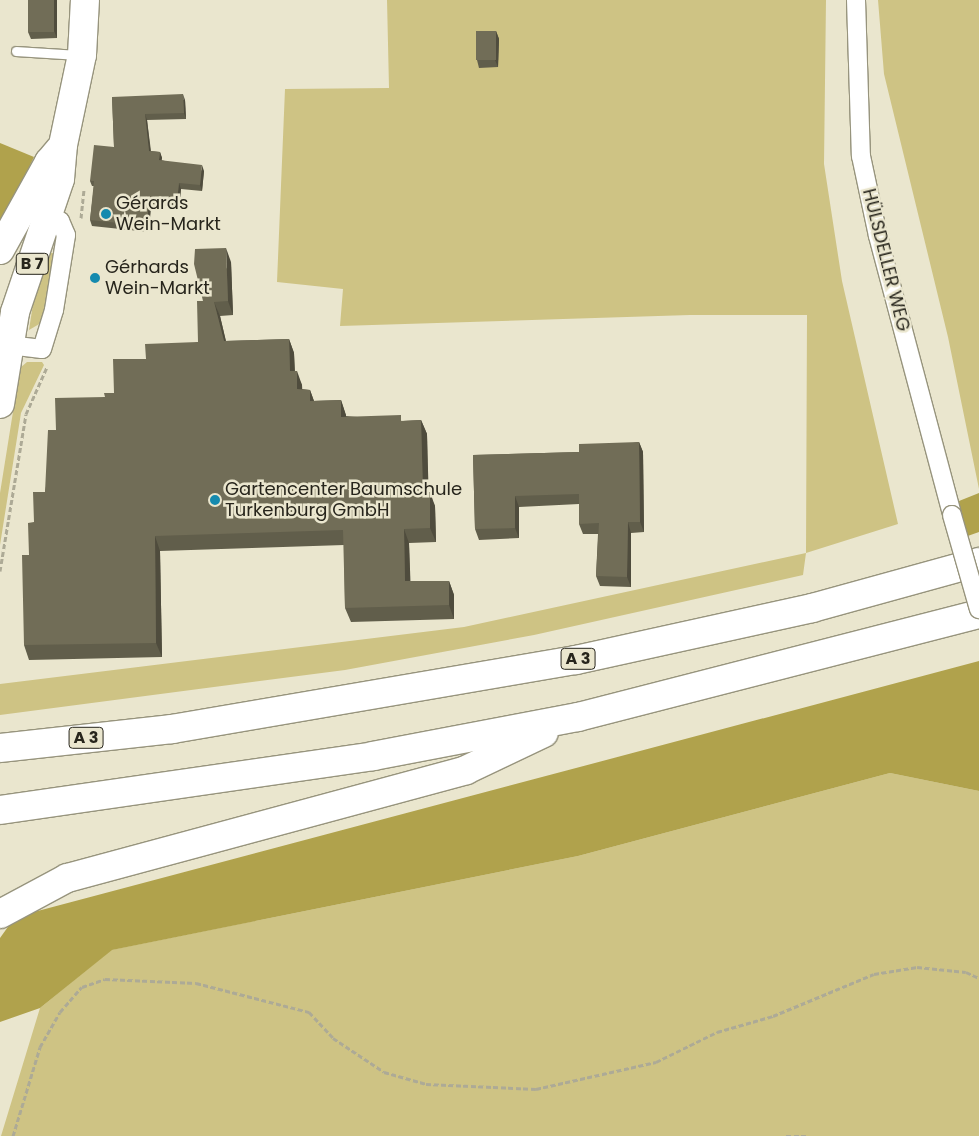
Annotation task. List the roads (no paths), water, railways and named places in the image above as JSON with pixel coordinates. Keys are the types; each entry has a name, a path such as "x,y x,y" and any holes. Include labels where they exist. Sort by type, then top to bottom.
{"main road":[{"name":"B 7","path":"0,403 4,343 60,179 63,145 82,55 85,0"},
{"name":"B 7","path":"0,250 49,162 63,145"},
{"name":"A 3","path":"0,748 172,728 576,660 812,608 979,562"},
{"path":"0,810 373,756 578,717 979,614"},
{"path":"0,914 67,878 466,770 578,717"}],"street":[{"name":"HÜLSDELLER WEG","path":"856,0 861,156 878,236 979,609"},
{"path":"4,343 42,349 52,318 66,235 60,221 48,215 32,214 17,218"}],"lane":[{"path":"16,51 82,55"}],"place":[{"name":"Gérards Wein-Markt","path":"106,214"},
{"name":"Gérhards Wein-Markt","path":"95,278"},
{"name":"Gartencenter Baumschule Turkenburg GmbH","path":"215,500"}]}
